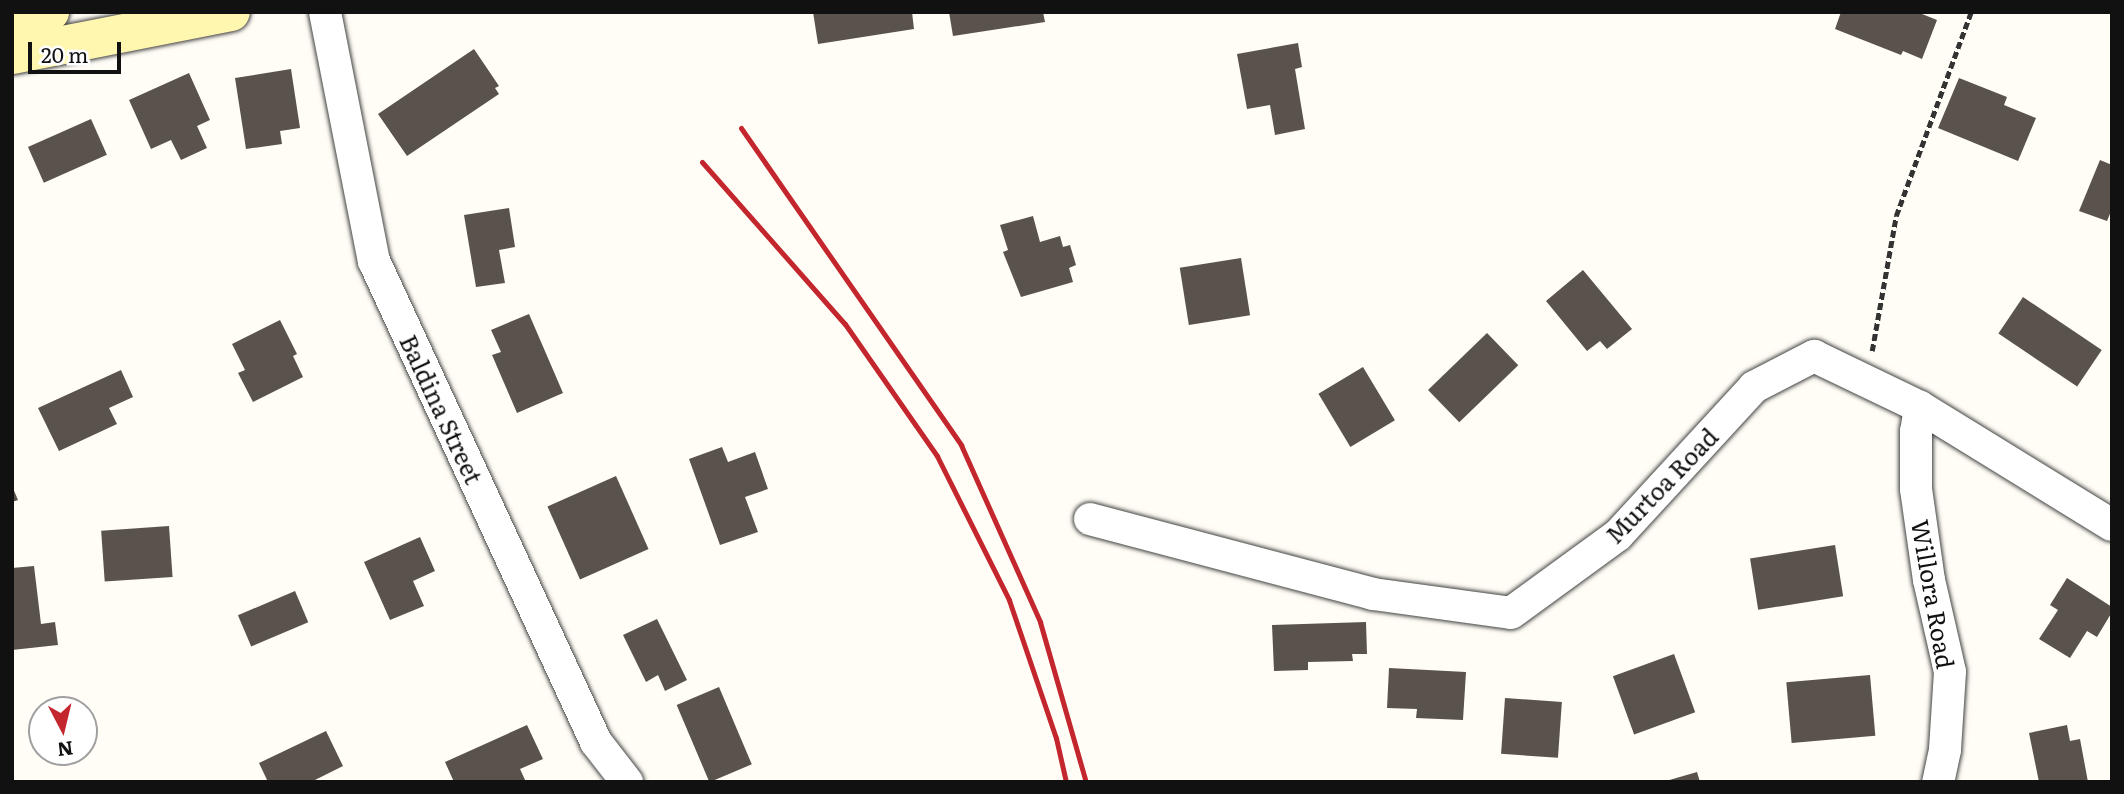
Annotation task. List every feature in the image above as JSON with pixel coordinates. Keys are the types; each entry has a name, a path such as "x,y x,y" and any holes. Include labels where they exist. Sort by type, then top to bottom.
{"main road":[{"path":"12,20 50,12"},
{"path":"12,55 231,12"}],"street":[{"name":"Baldina Street","path":"325,12 374,261 596,742 627,782"},
{"name":"Murtoa Road","path":"1090,519 1373,594 1511,613 1618,535 1754,387 1814,356 1920,407 2112,524"},
{"name":"Willora Road","path":"1920,407 1916,432 1916,489 1929,580 1950,671 1945,750 1938,782"}],"path":[{"path":"1867,383 1896,216 1971,12"}],"building":[{"path":"813,12 912,12 914,29 818,44"},
{"path":"949,12 1043,12 1045,22 953,36"},
{"path":"1841,12 1917,12 1937,20 1922,59 1903,51 1901,55 1835,29"},
{"path":"1298,43 1302,67 1295,69 1305,129 1275,135 1270,105 1247,109 1237,54"},
{"path":"474,49 499,86 495,88 499,94 407,156 378,114"},
{"path":"291,69 300,128 280,131 282,144 246,149 235,78"},
{"path":"189,73 210,120 197,126 207,148 181,160 171,140 151,149 129,100"},
{"path":"1959,78 2007,97 2004,105 2036,118 2018,161 1938,128"},
{"path":"91,119 107,155 44,183 28,147"},
{"path":"2100,160 2112,165 2112,209 2107,221 2079,211"},
{"path":"509,208 515,247 499,250 505,283 476,287 464,215"},
{"path":"1033,216 1040,242 1060,236 1063,247 1070,245 1076,265 1069,268 1073,282 1021,297 1003,252 1008,250 1000,225"},
{"path":"1241,258 1250,315 1189,325 1180,268"},
{"path":"1583,270 1632,329 1607,349 1600,341 1587,351 1546,301"},
{"path":"2023,297 2102,350 2077,387 1998,333"},
{"path":"529,314 563,393 517,413 492,355 501,352 491,330"},
{"path":"280,320 297,354 293,356 303,377 253,402 238,373 245,370 232,344"},
{"path":"1487,333 1518,365 1459,422 1428,390"},
{"path":"1363,367 1395,420 1350,447 1318,394"},
{"path":"121,370 133,397 109,408 117,424 59,451 38,408"},
{"path":"722,447 728,462 755,452 768,489 745,497 758,532 720,545 689,459"},
{"path":"616,476 649,549 580,580 547,507"},
{"path":"12,486 18,500 12,502"},
{"path":"169,526 173,577 105,582 101,531"},
{"path":"420,537 435,571 413,581 424,606 390,620 364,562"},
{"path":"1835,545 1843,596 1758,610 1750,558"},
{"path":"34,566 41,624 55,622 58,645 12,650 12,568"},
{"path":"2067,578 2112,607 2112,612 2097,637 2087,631 2070,658 2039,639 2058,610 2050,605"},
{"path":"295,591 308,622 251,647 238,615"},
{"path":"657,619 687,680 665,691 658,675 646,682 623,635"},
{"path":"1366,622 1367,654 1352,654 1353,661 1308,662 1308,670 1274,671 1272,625"},
{"path":"1674,654 1695,712 1634,734 1613,676"},
{"path":"1389,668 1466,672 1463,720 1416,718 1417,709 1387,708"},
{"path":"1870,675 1875,736 1792,743 1786,682"},
{"path":"719,687 752,764 709,782 677,705"},
{"path":"1505,698 1562,702 1558,758 1501,754"},
{"path":"527,725 543,759 520,769 526,782 454,782 445,762"},
{"path":"2067,725 2070,741 2080,739 2088,782 2039,782 2029,733"},
{"path":"326,731 343,766 311,782 268,782 259,763"},
{"path":"1697,772 1700,782 1666,782 1666,781"}],"railway":[{"path":"741,128 961,445 1040,622 1086,782"},
{"path":"702,162 845,324 937,456 1009,600 1056,738 1066,782"}]}
